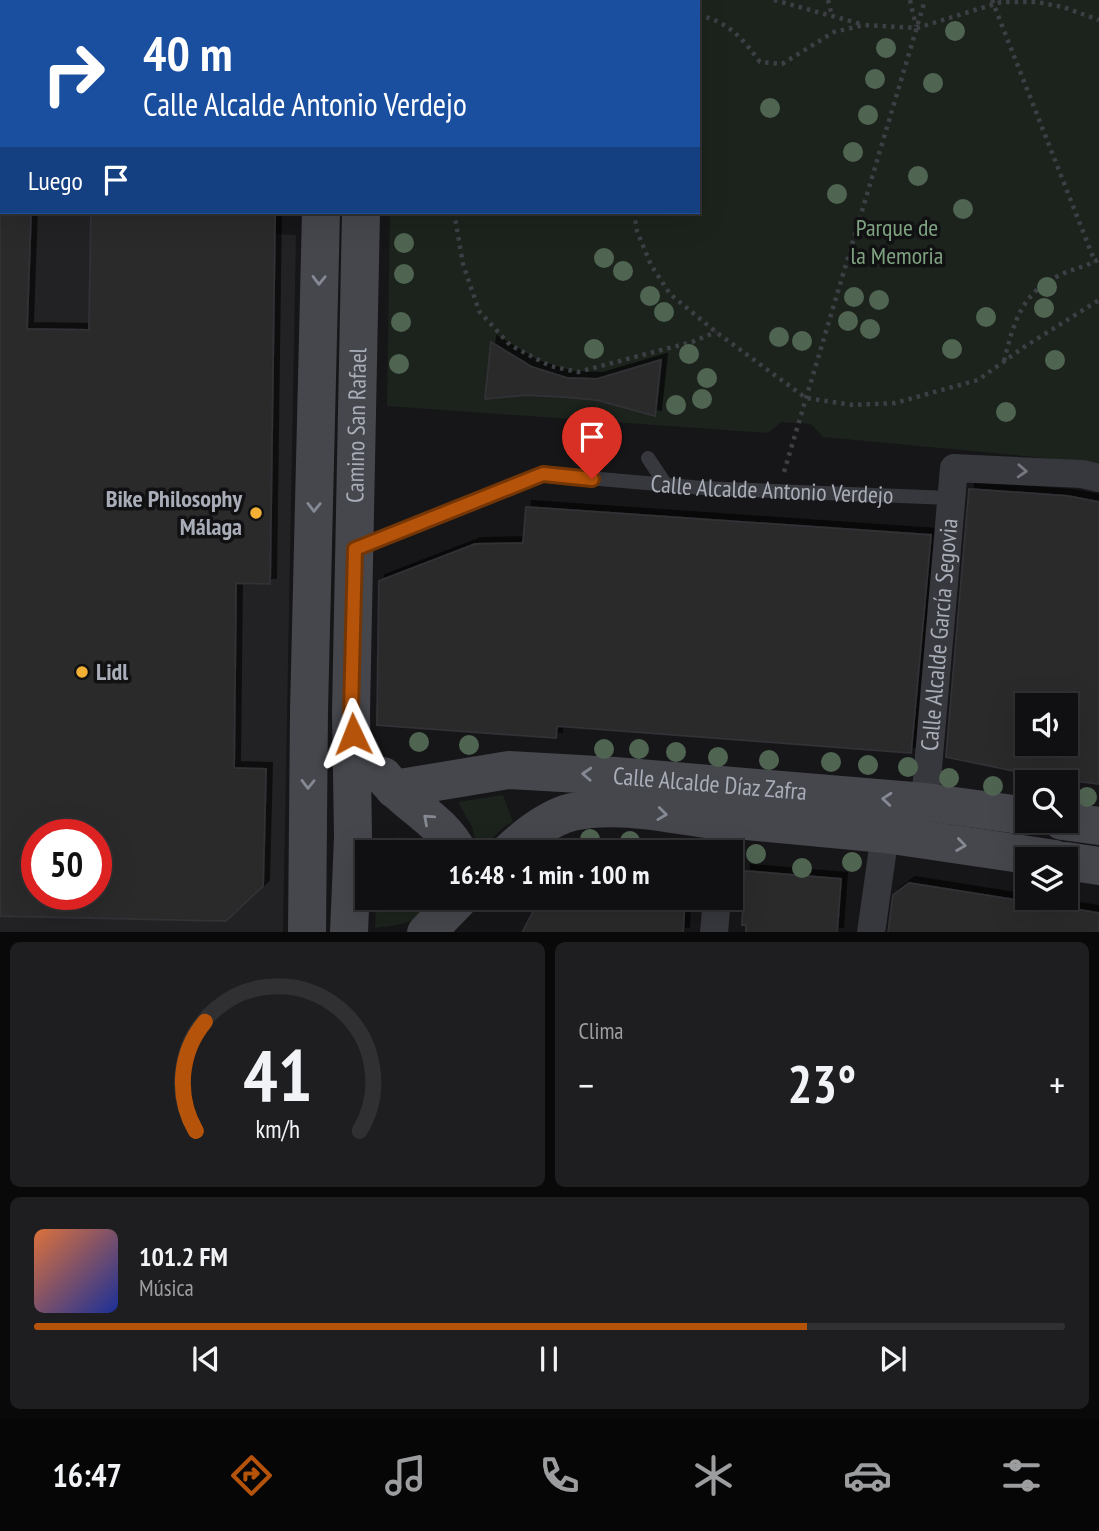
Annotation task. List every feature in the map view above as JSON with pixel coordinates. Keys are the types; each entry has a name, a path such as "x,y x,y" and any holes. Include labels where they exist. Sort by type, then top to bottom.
{"main road":[{"name":"Camino San Rafael","path":"307,932 309,711 321,214"},
{"name":"Camino San Rafael","path":"349,932 353,837 351,712 361,214"},
{"path":"353,734 394,789 449,840"},
{"name":"Calle Alcalde Díaz Zafra","path":"394,789 509,770 615,776 925,802 1015,814"},
{"path":"278,932 307,892 394,789"},
{"name":"Calle Alcalde Díaz Zafra","path":"522,840 530,832 571,812 618,808 713,820 723,836 885,834 1015,853"},
{"path":"1078,823 1099,826"},
{"path":"1078,863 1099,866"},
{"path":"427,932 448,910"}],"street":[{"name":"Calle Alcalde García Segovia","path":"925,802 954,468 1082,474 1099,478"},
{"path":"871,932 885,834"},
{"path":"714,932 716,910"}],"lane":[{"path":"648,458 666,485"},
{"name":"Calle Alcalde Antonio Verdejo","path":"355,549 421,516 543,474 666,485 950,498"}],"path":[{"path":"774,0 864,25 917,28 993,2 1037,2 1063,7 1099,20"},
{"path":"828,0 832,16"},
{"path":"909,0 917,28"},
{"path":"779,490 925,0"},
{"path":"993,2 1097,261 1056,276 1030,294 1013,324 1003,362"},
{"path":"700,15 711,18 739,35 760,62 782,64 834,32 864,25"},
{"path":"453,214 463,264 480,311 510,345 550,366 578,372 692,342 716,332"},
{"path":"634,214 637,231 646,254 670,294 716,332 806,398 853,405 895,403 978,380 1099,300"}],"shaded area":[{"path":"0,214 275,214 275,234 296,235 283,932 0,932"}],"green space":[{"name":"Parque de la Memoria","path":"700,0 1099,0 1099,463 823,437 811,424 781,422 768,433 387,406 390,214 700,214"},
{"path":"503,795 513,822 490,840 476,840 458,802"},
{"path":"376,910 426,910 410,921 375,928"}],"building":[{"path":"0,214 31,214 27,329 89,330 91,214 275,214 270,584 236,583 234,768 266,769 263,886 226,921 0,916"},
{"path":"491,342 532,367 567,378 597,379 661,360 655,416 597,400 526,395 485,399"},
{"path":"969,489 1068,496 1099,502 1099,784 1078,781 1078,770 1015,771 946,757"},
{"path":"526,507 931,535 911,753 557,726 556,738 377,725 379,581 475,544 523,543"},
{"path":"745,871 841,879 837,932 746,932 746,925 742,925"},
{"path":"909,883 1015,900 1015,910 1078,910 1099,913 1099,932 888,932 893,895"},
{"path":"534,910 684,910 683,932 523,932"}],"place":[{"name":"Bike Philosophy Málaga","path":"256,513"},
{"name":"Lidl","path":"82,672"}],"route":[{"path":"353,734 351,712 355,549 543,474 592,479"}]}
